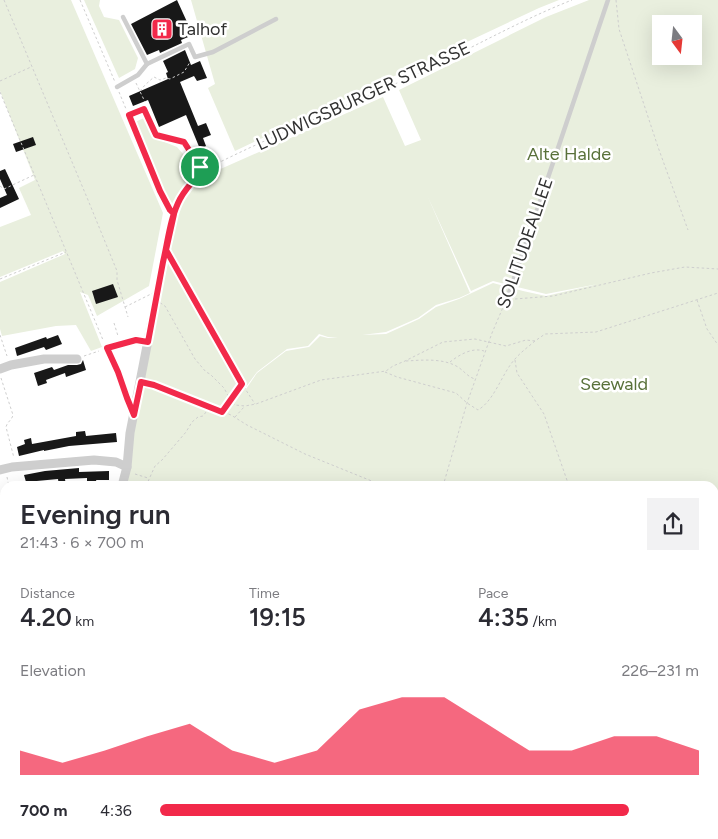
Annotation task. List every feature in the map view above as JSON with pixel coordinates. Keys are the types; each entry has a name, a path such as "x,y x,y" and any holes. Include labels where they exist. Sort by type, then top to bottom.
{"street":[{"path":"123,481 130,433 152,320"},
{"path":"107,348 136,340 148,342"},
{"path":"0,369 44,359 77,359"},
{"path":"0,470 16,466 94,460 116,462 126,470"}],"lane":[{"name":"SOLITUDEALLEE","path":"507,299 608,0"},
{"path":"123,17 146,64"},
{"path":"117,87 138,75 146,64 189,44 195,57 213,52 276,19"},
{"path":"129,115 144,109 156,135 184,142 202,171"}],"path":[{"path":"4,0 116,270 117,280 128,317"},
{"path":"80,0 160,191 174,214"},
{"name":"LUDWIGSBURGER STRASSE","path":"152,320 174,214 181,198 202,171 266,140 432,67 543,11 572,0"},
{"path":"616,0 619,29 688,230"},
{"path":"140,91 154,77 160,80 170,79 184,72 195,57"},
{"path":"0,81 32,67"},
{"path":"133,77 145,103 144,109"},
{"path":"0,92 118,372 134,415"},
{"path":"0,186 4,189 34,175"},
{"path":"166,250 242,384 256,404"},
{"path":"0,279 66,252"},
{"path":"507,299 522,300 553,296 685,267 718,270"},
{"path":"125,308 158,291"},
{"path":"384,372 456,393 466,403 478,410 483,407 493,394 515,359 545,334 596,332 718,293"},
{"name":"SOLITUDEALLEE","path":"444,481 466,403 488,342 507,299"},
{"path":"696,299 707,329 718,345"},
{"path":"156,300 165,306 195,359 224,388 235,405 256,404 321,380 384,372 442,342 476,339 506,346 526,340 535,341"},
{"path":"114,323 120,344"},
{"path":"0,335 11,365"},
{"path":"77,359 107,348"},
{"path":"449,363 458,356 471,351 485,351"},
{"path":"515,359 517,373 544,414 567,481"},
{"path":"405,361 428,360 449,363 460,368 475,379"},
{"path":"0,375 13,415 6,427 16,466"},
{"path":"141,382 154,385 234,417 305,454 372,481"},
{"path":"222,412 242,384"},
{"path":"234,417 245,406"},
{"path":"147,481 155,466 186,432 192,422 198,417 203,416 209,407"},
{"path":"126,470 148,478"}],"green space":[{"path":"0,0 71,0 163,213 149,286 97,316 88,295 80,292 102,347 91,351 76,325 56,326 2,336 0,329 0,282 65,254 63,251 0,277 0,227 31,215 19,188 35,180 0,91"},
{"path":"84,0 100,0 99,6 104,17 119,20 138,58 135,69 119,78"},
{"path":"191,0 559,0 235,151 208,88 215,84"},
{"path":"589,0 718,0 718,481 126,481 145,371 169,258 179,275 181,285 197,302 168,250 182,202 198,179 383,97 405,146 421,140 399,90 546,17","holes":["427,195 471,291 493,281 546,294 598,284 546,296 493,283 459,299 436,307 419,319 386,334 362,335 386,332 418,318 436,305 470,293","319,334 328,337 338,337 328,338 320,336 309,347 286,351 257,373 246,389 226,361 220,343 246,387 257,372 287,349 308,346"]},
{"path":"144,118 152,137 177,147 196,169 171,206 135,122"}],"building":[{"name":"Talhof","path":"177,0 193,35 181,40 182,43 160,53 159,50 147,55 131,24"},
{"path":"185,50 191,65 200,61 207,78 197,81 194,76 180,82 198,126 206,123 211,135 203,138 206,146 200,149 186,115 159,127 148,100 133,106 129,96 168,79 166,73 168,72 163,61"},
{"path":"33,137 36,145 16,152 13,144"},
{"path":"5,169 19,199 0,208 0,198 7,195 0,179 0,171"},
{"path":"113,284 118,297 96,304 92,291"},
{"path":"58,335 62,344 46,350 44,347 17,356 15,348 46,337 47,339"},
{"path":"83,360 86,370 66,377 65,373 46,380 47,383 38,386 34,373 52,367 54,370 68,365 81,364"},
{"path":"85,431 86,436 116,433 117,442 69,446 19,456 17,447 25,444 24,440 31,438 32,444 76,436 76,432"},
{"path":"79,468 79,472 109,471 109,480 87,481 87,478 65,479 65,481 58,481 58,479 26,481 24,475"}],"place":[{"name":"Talhof","path":"162,29"}],"route":[{"path":"200,167 184,142 156,135 144,109 129,115 160,191 174,214 166,250 242,384 222,412 154,385 141,382 134,415 107,348 136,340 148,342 157,293 166,250 174,214 181,198 202,171 200,167"}],"park label":[{"name":"Alte Halde","path":"569,154"},
{"name":"Seewald","path":"614,384"}]}
